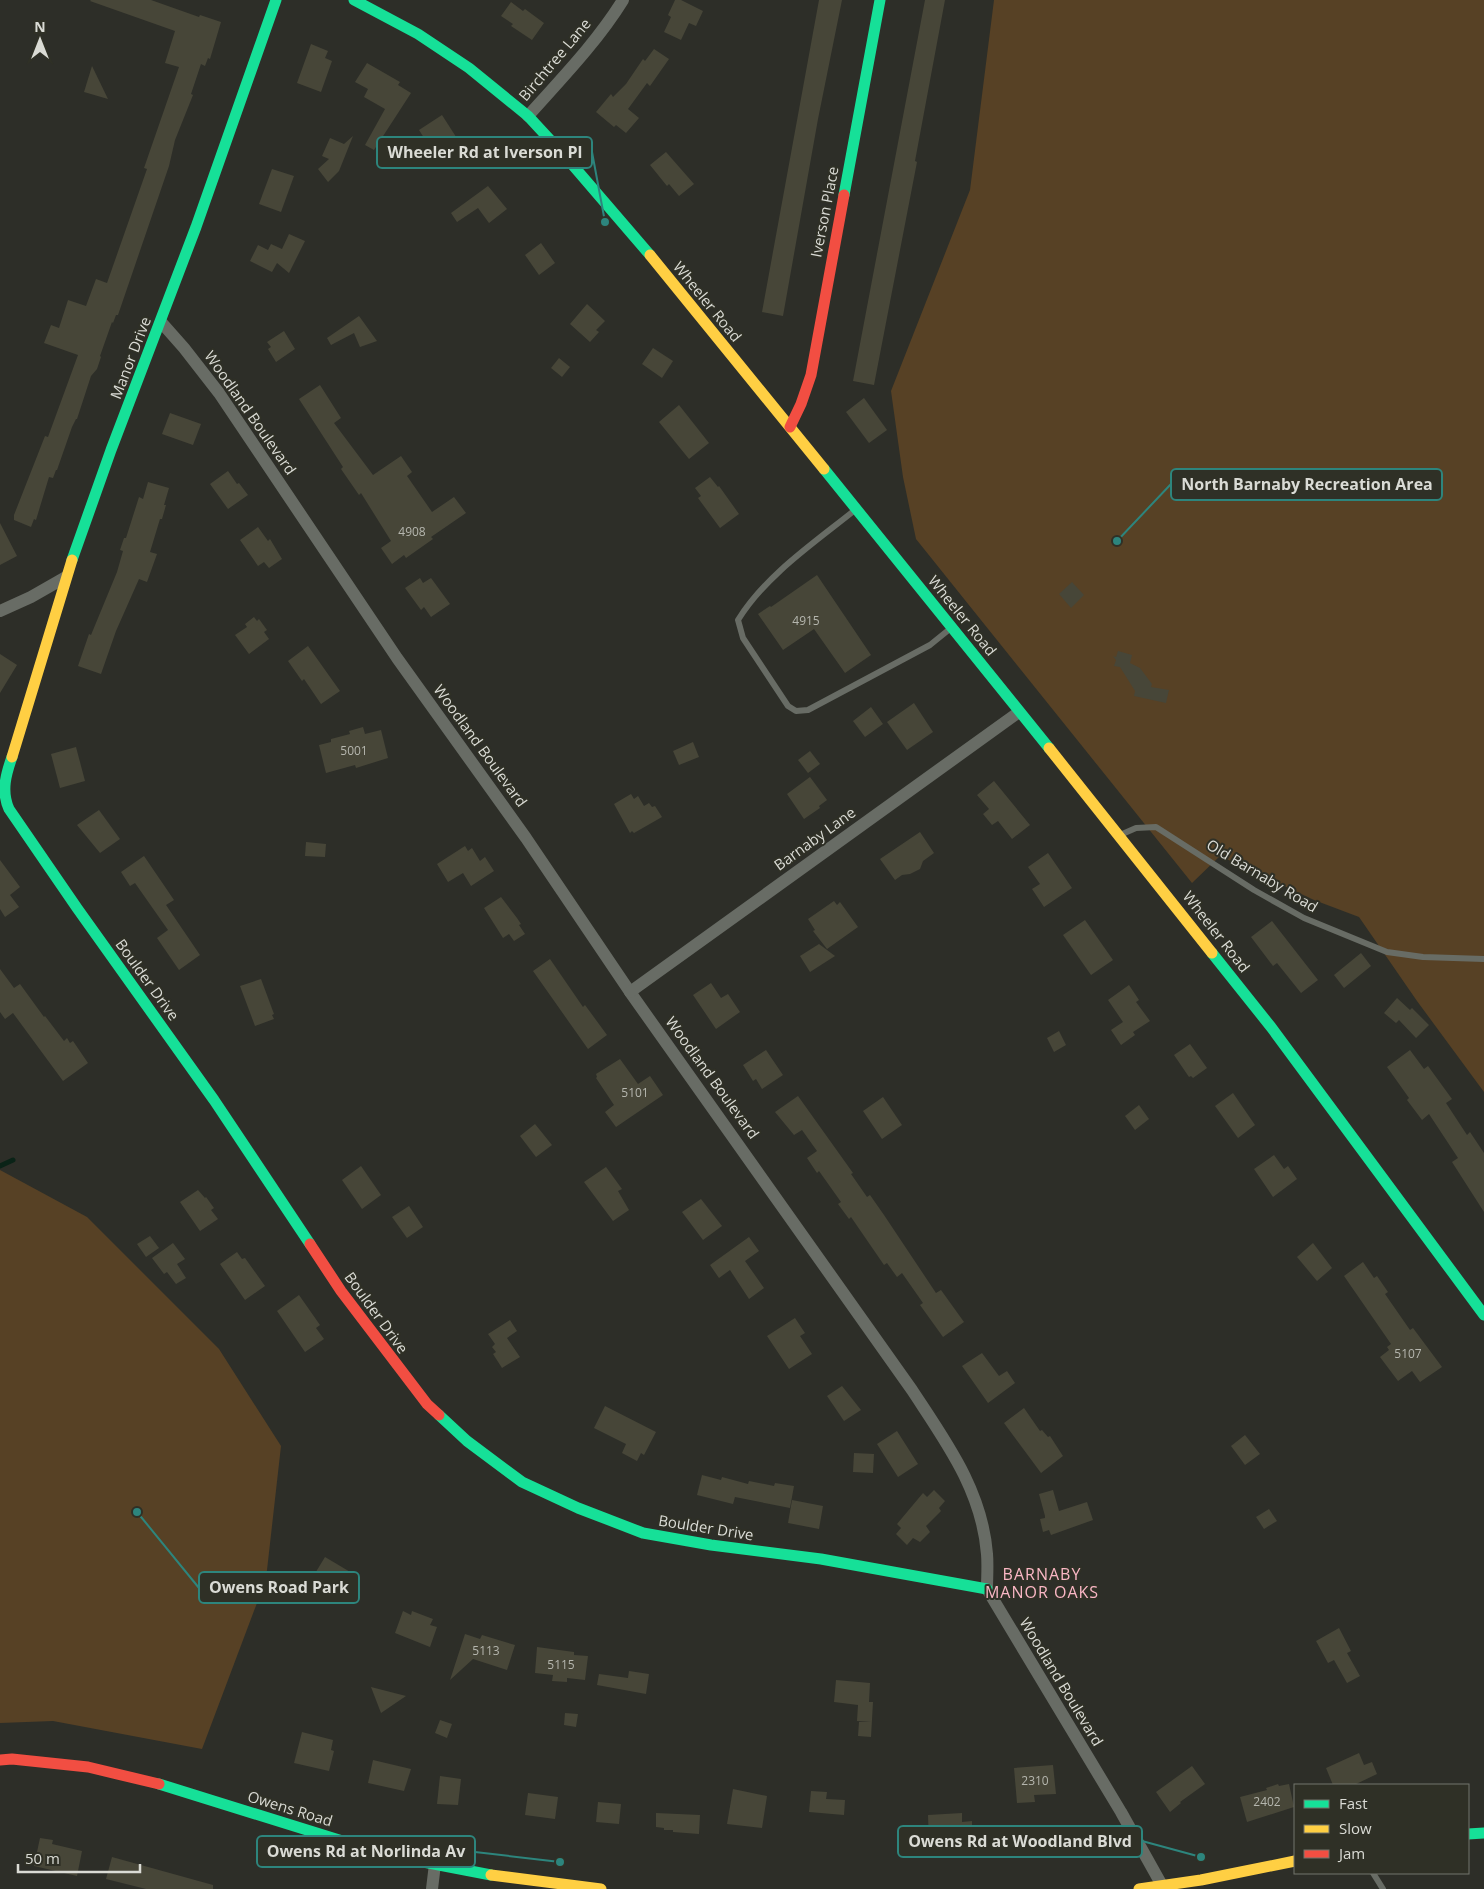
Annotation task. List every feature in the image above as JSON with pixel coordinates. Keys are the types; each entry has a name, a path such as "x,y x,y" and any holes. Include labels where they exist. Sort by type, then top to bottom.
{"street":[{"name":"Manor Drive","path":"21,730 66,577 111,450 161,322 276,0"},
{"name":"Wheeler Road","path":"354,0 418,34 469,68 528,116 564,155 660,267 1120,836 1276,1034 1484,1316"},
{"name":"Birchtree Lane","path":"528,116 577,61 623,0"},
{"name":"Iverson Place","path":"790,427 801,404 811,375 880,0"},
{"name":"Woodland Boulevard","path":"161,322 219,393 396,658 526,838 630,992 742,1147 912,1390 951,1449 968,1479 975,1500 988,1554 987,1589 1164,1887"},
{"path":"0,611 31,597 66,577"},
{"name":"Barnaby Lane","path":"630,992 1019,712"},
{"name":"Boulder Drive","path":"21,730 6,770 4,782 5,800 9,808 77,908 214,1100 340,1291 427,1404 467,1441 522,1482 578,1508 643,1533 710,1546 821,1559 987,1589"},
{"name":"Owens Road","path":"0,1760 21,1760 112,1772 178,1789 355,1844 436,1864 499,1876 601,1889"},
{"path":"1469,1834 1484,1833"},
{"path":"1139,1889 1164,1887 1294,1861"},
{"path":"432,1889 436,1864"}],"lane":[{"path":"856,509 772,578 746,607 738,620 743,638 788,706 796,711 808,710 930,645 952,627"},
{"name":"Old Barnaby Road","path":"1120,836 1136,828 1156,826 1254,890 1304,918 1387,952 1423,957 1484,959"},
{"path":"1374,1874 1384,1889"}],"shaded area":[{"path":"994,0 1484,0 1484,1092 1417,1001 1359,917 1314,900 1220,856 1192,883 916,539 903,477 891,391 970,190"},
{"path":"0,1170 87,1217 219,1349 281,1446 266,1579 202,1749 53,1721 0,1723"}],"building":[{"path":"91,0 151,0 199,17 200,15 221,22 210,59 208,58 205,66 201,64 191,94 193,95 175,140 169,166 118,315 116,315 112,322 97,369 91,376 57,470 53,478 49,477 36,520 34,519 31,527 14,520 14,515 45,436 48,437 78,355 44,343 51,325 59,328 68,300 86,306 96,279 107,283 147,169 144,168 179,67 165,63 175,31"},
{"path":"675,0 681,0 703,11 696,26 689,23 681,40 664,32 671,17 668,15"},
{"path":"819,0 842,0 818,119 783,316 762,312"},
{"path":"925,0 945,0 915,161 917,162 874,385 853,381"},
{"path":"511,2 523,11 525,9 544,23 532,40 511,26 513,24 501,16"},
{"path":"311,44 328,51 325,58 332,61 321,92 297,83"},
{"path":"654,49 669,59 650,86 647,83 628,109 639,118 626,133 616,125 614,127 596,112 611,94 613,97 626,84 643,59 645,61"},
{"path":"367,63 400,82 398,85 411,93 374,150 365,145 385,109 364,97 368,89 355,82"},
{"path":"92,66 108,99 84,92"},
{"path":"442,115 467,154 444,169 419,130"},
{"path":"353,136 339,171 328,182 318,169 329,159 322,156 330,138 344,144"},
{"path":"666,152 694,184 679,196 669,184 667,186 650,165"},
{"path":"272,169 294,176 281,212 259,204"},
{"path":"488,186 507,209 489,223 478,208 457,222 451,213"},
{"path":"289,234 305,241 289,273 277,263 272,272 250,261 258,245 268,250 271,244 282,249"},
{"path":"541,243 555,263 539,275 525,255"},
{"path":"587,304 605,321 596,330 599,332 590,342 570,324"},
{"path":"359,316 377,341 360,347 354,333 331,345 327,338"},
{"path":"284,331 295,349 276,362 268,349 271,347 267,342"},
{"path":"653,348 673,361 662,378 642,364"},
{"path":"559,358 570,367 562,377 551,368"},
{"path":"320,385 341,418 334,423 373,475 401,456 412,472 407,476 432,512 454,497 466,513 431,537 433,539 406,558 404,555 392,564 381,548 391,541 361,493 359,495 341,469 343,467 299,399"},
{"path":"864,398 887,430 869,443 846,412"},
{"path":"679,405 709,443 689,459 659,422"},
{"path":"170,413 201,424 193,445 162,434"},
{"path":"228,471 248,495 228,509 210,484"},
{"path":"710,477 719,486 739,514 720,528 698,498 701,496 695,488"},
{"path":"148,482 169,488 162,519 160,519 150,552 157,554 147,582 139,579 116,631 101,674 78,666 89,634 91,635 117,572 123,551 120,550 124,538 126,538 139,497 143,499"},
{"path":"0,523 17,556 0,565"},
{"path":"258,527 268,541 270,539 282,559 269,568 264,562 258,566 240,540"},
{"path":"817,575 871,655 845,673 814,629 783,650 758,614"},
{"path":"420,578 423,583 431,578 450,604 431,617 424,607 421,610 405,588"},
{"path":"1072,582 1084,595 1071,608 1059,594"},
{"path":"254,617 257,621 259,619 267,630 264,632 269,639 249,654 235,635 247,627 245,624"},
{"path":"308,646 340,691 321,704 304,679 302,681 288,661"},
{"path":"1118,651 1132,655 1130,663 1140,668 1152,684 1151,687 1169,690 1166,703 1134,696 1135,691 1120,667 1114,666 1116,660 1113,656 1116,657"},
{"path":"0,654 17,665 0,693"},
{"path":"914,703 933,732 907,750 887,722"},
{"path":"871,707 883,724 865,737 853,721"},
{"path":"363,727 365,734 381,730 388,758 356,768 355,765 326,773 319,745 331,742 331,739 350,734 349,731"},
{"path":"693,742 699,757 679,765 673,751"},
{"path":"76,747 85,781 60,788 51,754"},
{"path":"810,751 820,764 808,773 798,760"},
{"path":"810,777 827,800 819,806 820,808 804,819 787,794"},
{"path":"994,781 1030,825 1012,839 998,821 992,825 983,814 989,809 977,795"},
{"path":"631,794 634,799 638,796 644,806 649,803 652,807 655,806 662,817 634,833 632,831 630,833 614,804"},
{"path":"99,810 120,839 100,853 77,825"},
{"path":"920,832 934,853 923,861 920,869 910,874 902,875 895,880 880,859"},
{"path":"306,842 326,844 325,857 305,856"},
{"path":"465,846 468,851 472,848 480,861 485,857 494,871 471,886 463,873 448,882 437,864"},
{"path":"1048,853 1072,888 1044,907 1032,889 1040,884 1028,867"},
{"path":"144,856 174,900 166,905 200,955 179,970 157,938 168,930 135,883 130,886 121,872"},
{"path":"0,860 20,887 10,895 19,907 5,917 0,909"},
{"path":"501,897 521,924 519,925 525,934 514,941 509,934 503,938 484,908"},
{"path":"834,901 837,905 840,902 858,927 827,949 813,931 815,930 808,919"},
{"path":"1085,920 1113,960 1091,975 1063,935"},
{"path":"1272,921 1318,980 1301,993 1277,963 1273,966 1251,937"},
{"path":"819,944 835,956 810,972 800,956"},
{"path":"1361,953 1371,966 1344,988 1334,975"},
{"path":"550,959 583,1007 585,1005 607,1035 588,1049 533,971"},
{"path":"0,969 14,988 20,984 64,1041 67,1038 70,1043 73,1041 88,1063 63,1081 13,1013 5,1019 0,1012"},
{"path":"261,979 274,1014 272,1015 274,1019 255,1026 240,986"},
{"path":"711,983 721,998 728,994 740,1012 716,1029 693,995"},
{"path":"1129,985 1139,1000 1136,1002 1150,1021 1133,1032 1135,1035 1121,1045 1111,1030 1123,1022 1108,1000"},
{"path":"1397,998 1410,1010 1412,1008 1429,1025 1416,1038 1399,1020 1396,1023 1384,1013"},
{"path":"1059,1031 1066,1045 1054,1052 1047,1038"},
{"path":"1190,1044 1207,1068 1193,1078 1189,1077 1174,1055"},
{"path":"766,1050 783,1075 762,1089 756,1079 753,1081 743,1065"},
{"path":"1410,1050 1424,1069 1428,1066 1452,1099 1446,1103 1467,1135 1470,1132 1484,1153 1484,1212 1452,1162 1458,1158 1429,1114 1422,1120 1387,1067"},
{"path":"620,1059 638,1084 650,1076 663,1095 616,1127 605,1112 614,1105 596,1078 596,1074"},
{"path":"1233,1093 1255,1125 1238,1138 1215,1106"},
{"path":"798,1096 853,1173 851,1174 867,1197 870,1195 936,1293 941,1290 964,1322 943,1337 920,1305 923,1303 902,1273 897,1277 887,1263 884,1265 851,1217 849,1219 838,1204 841,1202 819,1171 817,1173 807,1158 817,1151 802,1130 794,1135 775,1112"},
{"path":"883,1097 902,1125 882,1139 863,1111"},
{"path":"1139,1105 1149,1119 1135,1130 1125,1116"},
{"path":"535,1124 552,1145 536,1157 520,1136"},
{"path":"1274,1155 1284,1169 1288,1166 1297,1179 1273,1197 1254,1169"},
{"path":"361,1166 381,1195 362,1209 342,1180"},
{"path":"606,1167 622,1189 618,1191 629,1210 613,1221 584,1182"},
{"path":"198,1190 214,1208 211,1210 218,1219 200,1231 180,1202"},
{"path":"701,1199 722,1226 703,1240 682,1212"},
{"path":"409,1206 423,1227 407,1238 392,1217"},
{"path":"150,1236 159,1248 146,1257 137,1244"},
{"path":"749,1237 759,1251 745,1261 764,1288 749,1299 730,1270 719,1278 710,1265"},
{"path":"173,1243 185,1259 177,1264 186,1278 176,1284 167,1272 164,1274 152,1258"},
{"path":"1313,1243 1332,1268 1317,1281 1297,1257"},
{"path":"237,1252 242,1259 245,1258 265,1286 245,1300 220,1264"},
{"path":"1363,1262 1374,1278 1377,1276 1388,1292 1385,1294 1410,1330 1413,1328 1442,1367 1420,1382 1412,1371 1398,1381 1380,1357 1389,1350 1387,1347 1391,1344 1344,1276"},
{"path":"299,1295 320,1325 316,1328 324,1339 305,1352 277,1311"},
{"path":"795,1318 805,1333 800,1336 812,1354 789,1369 767,1336"},
{"path":"510,1320 517,1331 507,1338 520,1357 502,1368 493,1354 496,1352 492,1347 495,1344 488,1334"},
{"path":"982,1353 999,1376 1007,1371 1015,1383 988,1403 962,1366"},
{"path":"842,1386 861,1410 844,1421 827,1396"},
{"path":"605,1406 656,1432 644,1455 641,1453 637,1461 622,1453 626,1444 594,1428"},
{"path":"1024,1408 1040,1431 1042,1430 1048,1437 1050,1436 1063,1456 1041,1473 1004,1423"},
{"path":"897,1431 918,1464 898,1477 877,1444"},
{"path":"1245,1435 1260,1454 1245,1465 1231,1446"},
{"path":"854,1453 874,1454 873,1473 853,1472"},
{"path":"702,1475 721,1480 722,1477 748,1484 749,1481 774,1486 775,1483 794,1486 790,1508 735,1497 733,1504 697,1495"},
{"path":"934,1490 945,1501 939,1508 941,1511 926,1526 930,1532 920,1542 913,1538 907,1545 896,1534 901,1528 897,1524 923,1493 927,1497"},
{"path":"1053,1490 1059,1511 1087,1502 1093,1520 1051,1535 1049,1530 1043,1532 1040,1519 1045,1518 1045,1516 1039,1494"},
{"path":"792,1500 823,1506 819,1529 788,1523"},
{"path":"1269,1509 1277,1521 1264,1529 1256,1517"},
{"path":"325,1557 357,1576 342,1599 311,1580"},
{"path":"403,1611 411,1615 412,1611 433,1619 430,1625 437,1627 430,1647 395,1633"},
{"path":"1339,1628 1351,1651 1347,1653 1360,1676 1347,1683 1334,1660 1328,1663 1316,1641"},
{"path":"465,1634 480,1639 482,1635 515,1645 507,1670 473,1659 450,1680"},
{"path":"537,1647 574,1652 574,1655 588,1656 585,1680 567,1678 567,1682 552,1681 553,1675 535,1673"},
{"path":"629,1671 649,1674 646,1694 597,1685 599,1674 628,1678"},
{"path":"836,1680 870,1683 869,1702 873,1702 871,1737 858,1736 859,1722 871,1722 857,1721 858,1705 834,1702"},
{"path":"371,1687 406,1696 381,1713"},
{"path":"565,1713 578,1714 576,1727 564,1725"},
{"path":"440,1720 452,1724 447,1738 435,1733"},
{"path":"302,1732 333,1740 331,1750 334,1751 329,1771 294,1763"},
{"path":"1359,1753 1364,1765 1372,1762 1377,1774 1356,1784 1333,1784 1326,1768"},
{"path":"373,1760 411,1769 404,1791 368,1783"},
{"path":"1053,1765 1056,1794 1034,1795 1035,1802 1017,1803 1014,1768"},
{"path":"1192,1766 1205,1784 1180,1802 1170,1812 1156,1792"},
{"path":"440,1776 461,1779 458,1805 437,1804"},
{"path":"1278,1784 1279,1786 1289,1784 1294,1807 1247,1822 1240,1797 1267,1790 1266,1788"},
{"path":"733,1789 767,1796 762,1828 727,1824"},
{"path":"811,1791 827,1792 826,1799 845,1800 844,1815 809,1812"},
{"path":"528,1793 558,1797 555,1819 525,1815"},
{"path":"598,1802 621,1804 619,1824 596,1822"},
{"path":"656,1813 700,1815 699,1834 673,1832 673,1830 664,1830 664,1828 656,1827"},
{"path":"962,1813 962,1822 972,1821 972,1839 942,1840 942,1843 929,1844 928,1815"},
{"path":"40,1838 53,1840 52,1844 82,1851 77,1876 34,1866"},
{"path":"112,1857 213,1885 213,1889 146,1889 106,1879"}],"waterway":[{"path":"0,1166 13,1160"}],"traffic: fast":[{"path":"72,560 111,450 196,227 276,0"},
{"path":"354,0 418,34 469,68 528,116 650,255"},
{"path":"844,195 880,0"},
{"path":"824,469 1049,748"},
{"path":"12,757 6,776 5,789 9,809 214,1100 310,1244"},
{"path":"1212,953 1271,1027 1484,1315"},
{"path":"439,1415 467,1441 522,1482 578,1508 643,1533 711,1545 821,1559 987,1589"},
{"path":"159,1784 352,1844 413,1860 491,1875"},
{"path":"1469,1834 1484,1833"}],"traffic: slow":[{"path":"650,255 824,469"},
{"path":"12,757 72,560"},
{"path":"1049,748 1212,953"},
{"path":"1139,1889 1201,1880 1294,1861"},
{"path":"491,1875 601,1889"}],"traffic: jam":[{"path":"790,427 801,404 811,375 844,195"},
{"path":"310,1244 341,1291 427,1404 439,1415"},
{"path":"0,1760 12,1759 88,1767 159,1784"}],"place":[{"name":"Wheeler Rd at Iverson Pl","path":"605,222"},
{"name":"North Barnaby Recreation Area","path":"1117,541"},
{"name":"Owens Road Park","path":"137,1512"},
{"name":"Owens Rd at Woodland Blvd","path":"1201,1857"},
{"name":"Owens Rd at Norlinda Av","path":"560,1862"}],"district":[{"name":"BARNABY MANOR OAKS","path":"1042,1583"}]}
